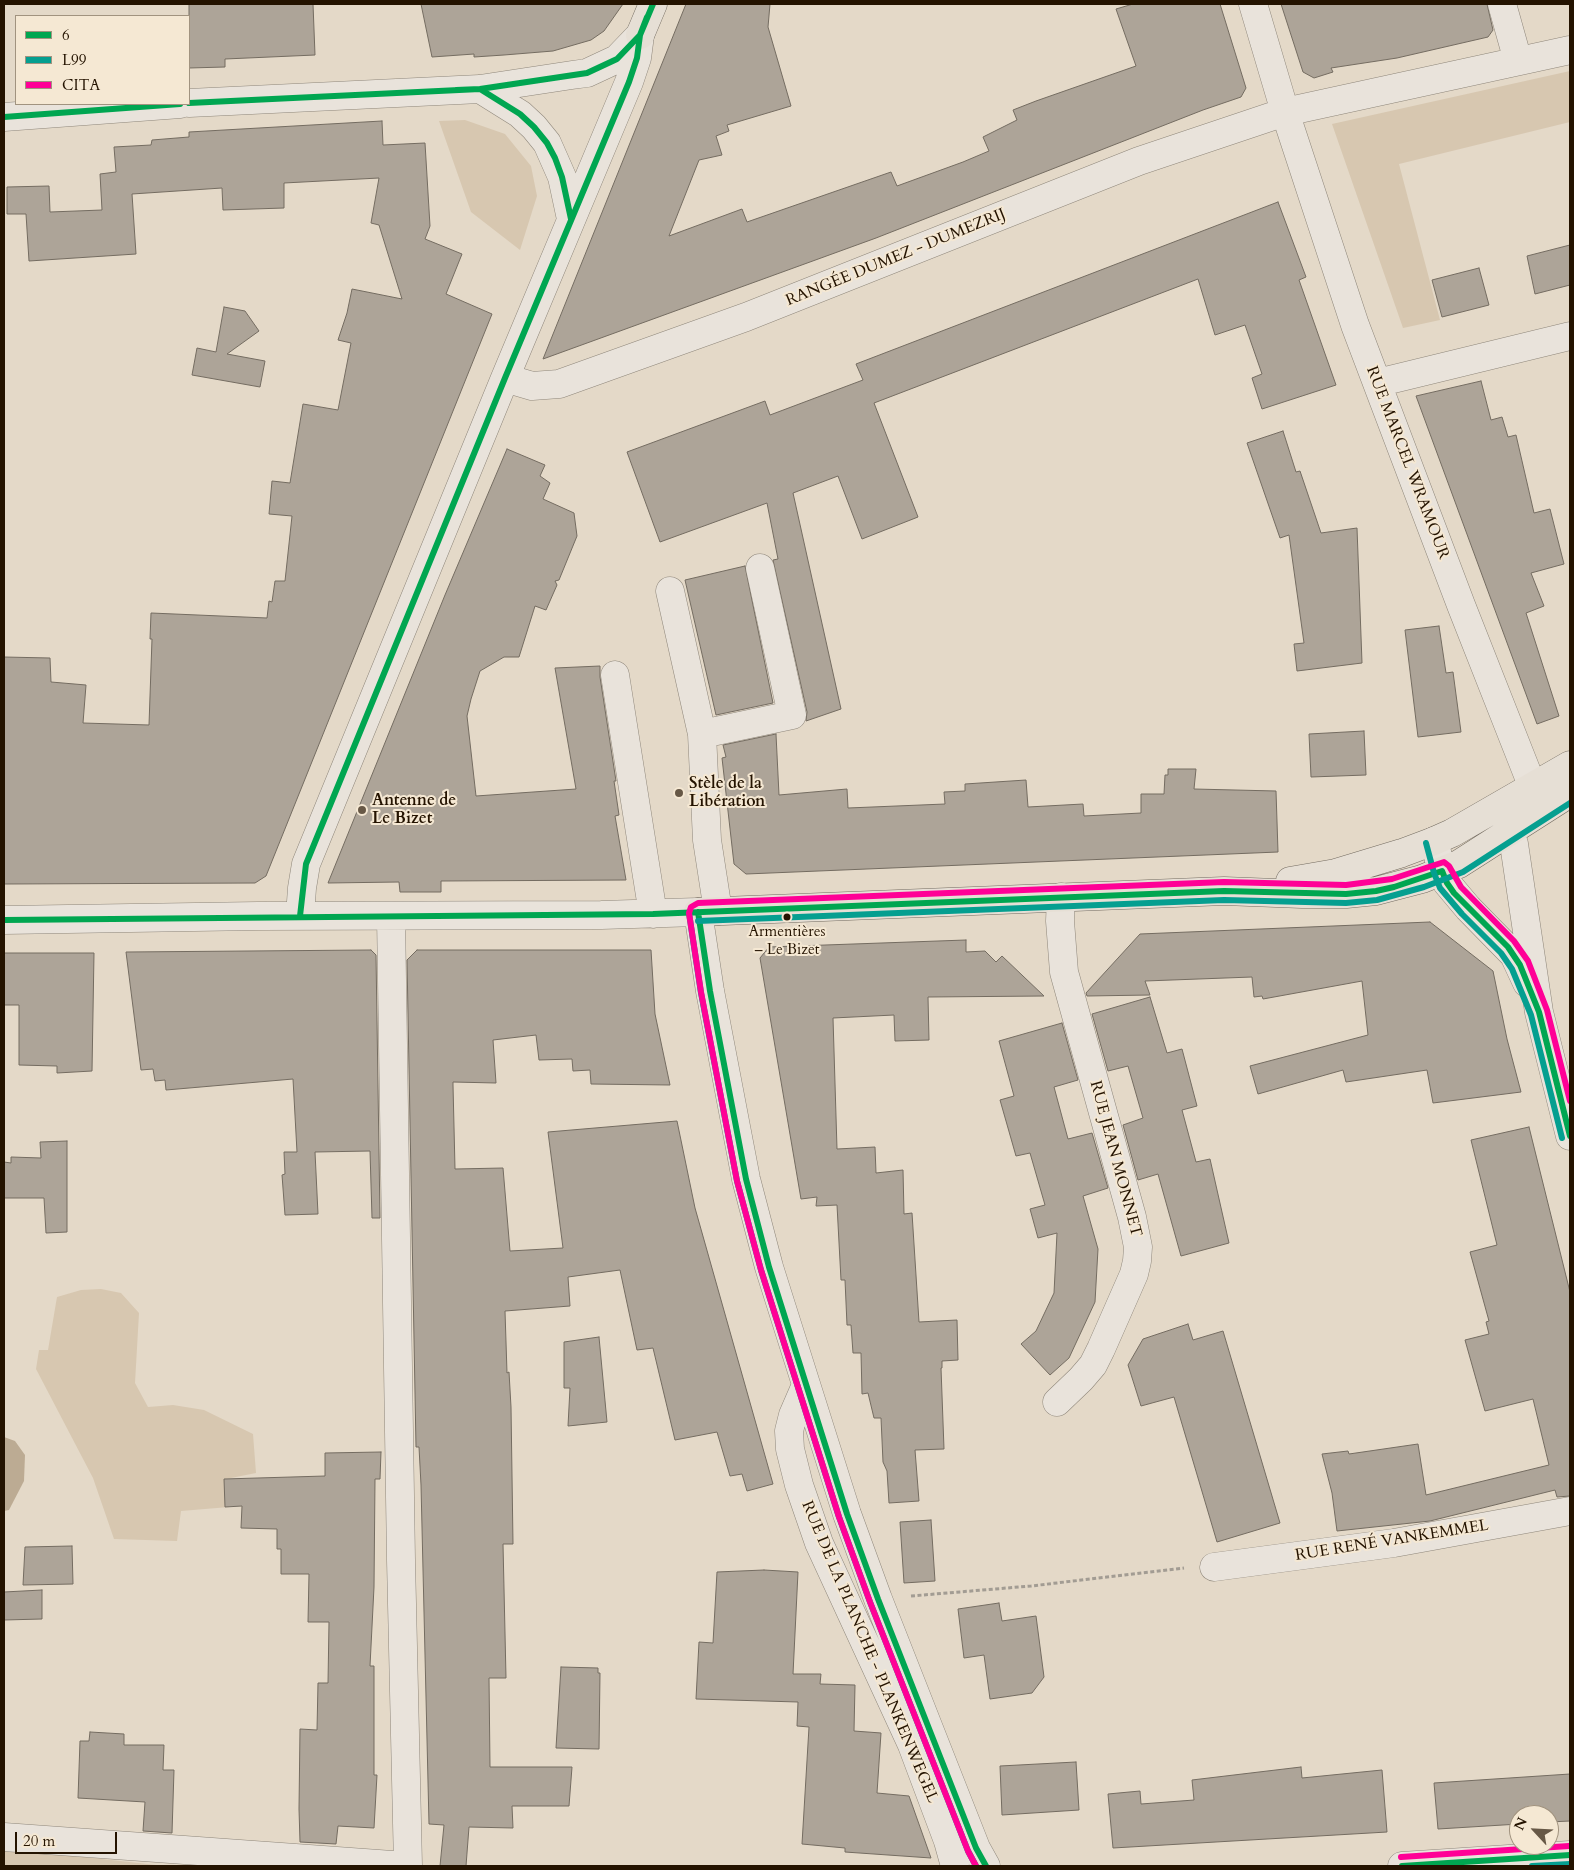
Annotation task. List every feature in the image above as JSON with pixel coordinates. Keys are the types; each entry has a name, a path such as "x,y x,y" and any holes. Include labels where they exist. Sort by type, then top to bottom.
{"main road":[{"path":"640,35 653,4"},
{"path":"708,911 1224,891 1302,894 1353,893 1394,887 1442,871 1476,854 1510,831 1537,798 1570,765"},
{"path":"1224,891 1336,873 1434,841 1500,804 1570,792"}],"street":[{"name":"RUE MARCEL WRAMOUR","path":"1252,4 1285,112 1355,325 1537,798"},
{"path":"1502,4 1518,61"},
{"path":"190,103 480,89 587,72 617,59 640,35"},
{"path":"300,916 306,864 504,378 629,82 640,35"},
{"name":"RANGÉE DUMEZ - DUMEZRIJ","path":"504,378 532,386 558,384 746,317 1139,161 1285,112 1570,50"},
{"path":"480,89 520,114 547,143 562,177 571,219"},
{"path":"4,118 167,105"},
{"path":"1377,383 1570,336"},
{"path":"702,734 792,715 760,568"},
{"path":"670,591 702,734 707,840 710,991 751,1201 769,1267 828,1459 878,1599 976,1848 986,1866"},
{"path":"615,676 653,914"},
{"path":"1500,804 1510,831 1540,1012 1570,1136"},
{"path":"1434,841 1447,883 1454,893 1514,955 1540,1012"},
{"name":"RUE JEAN MONNET","path":"1057,1402 1093,1365 1102,1349 1138,1261 1138,1247 1132,1217 1064,972 1060,921 1061,897"},
{"path":"4,920 653,914 708,911"},
{"path":"4,1837 407,1866 400,1540 391,916"},
{"name":"RUE DE LA PLANCHE - PLANKENWEGEL","path":"806,1385 792,1414 790,1431 790,1449 798,1485 819,1543 912,1745 948,1841 955,1866"},
{"name":"RUE RENÉ VANKEMMEL","path":"1214,1567 1394,1543 1570,1511"},
{"path":"1402,1866 1570,1855"}],"path":[{"path":"878,1599 1031,1586 1173,1569 1214,1567"}],"shaded area":[{"path":"1570,71 1570,122 1399,164 1440,320 1403,328 1332,124"},
{"path":"465,120 505,134 531,166 537,196 520,250 471,212 439,121"},
{"path":"101,1289 121,1293 139,1313 135,1383 148,1407 173,1405 204,1410 253,1434 256,1473 226,1479 229,1507 181,1511 177,1541 114,1539 93,1478 36,1369 39,1350 48,1350 57,1297 81,1290"},
{"path":"4,1437 15,1441 25,1455 24,1481 9,1510 4,1511"},
{"path":"4,1848 165,1866 4,1866"}],"building":[{"path":"189,4 313,4 315,55 225,59 225,67 190,68"},
{"path":"421,4 623,4 604,31 591,40 553,51 474,57 474,54 432,57"},
{"path":"686,4 770,4 768,27 791,106 727,125 729,131 716,136 722,155 699,160 669,236 742,209 747,222 891,172 897,186 989,151 983,137 1017,120 1013,110 1136,66 1116,9 1133,4 1220,4 1246,88 1241,97 1203,110 876,238 543,359"},
{"path":"1281,4 1487,4 1493,30 1488,37 1397,58 1331,68 1333,72 1314,78 1303,72"},
{"path":"382,121 383,145 425,143 430,226 425,239 462,254 446,294 492,314 266,876 255,883 4,884 4,657 50,658 51,682 86,685 83,723 149,725 151,613 267,618 269,601 272,602 275,581 285,581 292,516 269,514 272,481 290,483 303,404 338,410 351,343 338,340 347,313 352,289 402,299 379,225 371,223 379,178 284,183 284,208 223,210 222,188 132,194 136,254 29,261 26,214 7,214 7,187 49,186 50,212 102,210 100,174 116,172 114,147 151,145 152,140 189,137 189,132"},
{"path":"1278,202 1306,277 1299,280 1336,385 1262,409 1252,378 1262,374 1245,325 1215,335 1198,279 874,403 918,517 862,539 838,476 793,493 841,709 806,721 807,712 773,560 778,559 767,503 660,542 627,452 765,401 770,415 863,380 856,364"},
{"path":"1570,245 1570,285 1535,294 1527,256"},
{"path":"1479,268 1489,305 1442,317 1432,280"},
{"path":"224,307 245,311 259,331 227,354 265,361 260,387 192,375 197,348 216,352"},
{"path":"1481,381 1491,420 1502,417 1508,437 1516,435 1534,513 1550,509 1564,564 1531,573 1544,606 1526,613 1559,716 1537,724 1416,396"},
{"path":"1283,431 1296,472 1300,471 1321,533 1357,528 1362,663 1297,671 1294,644 1304,643 1289,535 1280,538 1247,443"},
{"path":"507,449 545,465 540,476 550,483 543,499 574,513 577,536 559,580 555,581 557,585 546,610 535,606 519,657 504,657 480,671 467,716 476,796 576,789 555,668 600,666 600,677 616,781 614,781 619,815 615,816 626,880 441,881 441,892 400,892 399,882 328,883 445,595"},
{"path":"745,566 773,703 716,715 685,580"},
{"path":"1439,626 1446,673 1453,672 1461,732 1418,737 1405,630"},
{"path":"1364,731 1366,775 1311,777 1309,734"},
{"path":"776,734 779,795 847,789 848,808 945,804 944,792 965,791 965,784 1026,780 1028,807 1083,804 1084,816 1141,813 1141,794 1164,794 1165,775 1168,775 1168,769 1196,769 1194,789 1276,791 1278,852 746,874 734,864 722,758 726,757 723,745"},
{"path":"1430,922 1493,971 1507,1039 1521,1092 1433,1103 1427,1070 1346,1082 1343,1070 1258,1094 1250,1066 1368,1035 1362,981 1263,999 1262,996 1254,997 1252,977 1145,981 1150,995 1087,996 1086,993 1140,934"},
{"path":"966,940 966,952 985,951 996,962 1002,956 1044,996 928,997 929,1040 895,1041 894,1015 833,1018 837,1149 875,1147 876,1173 903,1170 904,1214 912,1213 919,1322 957,1320 958,1360 942,1361 941,1368 944,1449 915,1450 919,1501 889,1503 887,1471 883,1462 881,1418 874,1418 868,1393 862,1394 861,1353 853,1353 851,1325 847,1325 845,1280 841,1280 837,1205 816,1206 817,1197 801,1199 760,958 769,947"},
{"path":"371,950 376,955 380,1218 372,1218 370,1151 315,1152 318,1214 285,1215 282,1175 285,1174 284,1152 297,1152 293,1079 166,1090 165,1080 155,1081 153,1069 141,1070 126,952"},
{"path":"417,950 651,950 655,1014 670,1085 591,1084 590,1070 573,1071 572,1059 539,1060 536,1035 493,1040 496,1083 453,1082 455,1169 503,1168 510,1251 563,1248 548,1132 677,1121 695,1208 773,1484 747,1491 742,1474 730,1476 717,1432 675,1440 653,1348 637,1350 620,1270 568,1277 570,1306 505,1311 507,1373 509,1372 511,1407 513,1544 503,1544 506,1678 489,1678 490,1767 572,1767 569,1806 512,1806 513,1828 469,1827 466,1866 440,1866 444,1825 429,1824 421,1485 419,1447 416,1447 407,960"},
{"path":"4,953 94,953 92,1071 57,1073 57,1066 19,1065 19,1005 4,1005"},
{"path":"1150,997 1167,1053 1182,1049 1197,1106 1182,1110 1196,1162 1210,1159 1229,1243 1181,1256 1158,1174 1138,1180 1123,1125 1143,1118 1128,1066 1108,1071 1092,1014"},
{"path":"1062,1023 1078,1080 1054,1087 1068,1139 1092,1133 1108,1188 1083,1196 1098,1249 1095,1302 1069,1358 1050,1375 1021,1344 1036,1331 1054,1293 1057,1233 1038,1238 1030,1209 1045,1205 1030,1153 1016,1156 1000,1100 1014,1096 999,1041"},
{"path":"1529,1127 1570,1292 1570,1496 1557,1497 1555,1490 1430,1521 1337,1531 1332,1493 1322,1454 1348,1451 1349,1454 1418,1444 1426,1495 1549,1465 1533,1399 1485,1411 1465,1340 1489,1334 1486,1322 1489,1321 1470,1252 1497,1245 1471,1140"},
{"path":"67,1141 67,1232 46,1233 44,1198 4,1198 4,1162 11,1163 11,1157 41,1158 40,1142"},
{"path":"1188,1324 1193,1340 1223,1331 1280,1523 1217,1542 1174,1397 1141,1406 1128,1365 1143,1339"},
{"path":"599,1337 607,1422 568,1426 570,1388 564,1388 564,1342"},
{"path":"381,1452 380,1479 375,1479 374,1587 370,1666 374,1666 374,1775 377,1775 374,1828 338,1826 336,1844 300,1842 300,1729 317,1730 318,1683 328,1683 329,1622 308,1622 309,1574 281,1574 281,1549 277,1549 277,1529 241,1528 242,1506 225,1507 224,1479 325,1476 325,1453"},
{"path":"931,1520 935,1581 904,1583 900,1522"},
{"path":"72,1546 73,1584 23,1585 25,1547"},
{"path":"764,1570 798,1572 793,1674 821,1674 820,1684 855,1685 854,1731 881,1733 877,1793 909,1796 931,1858 845,1852 845,1848 802,1844 809,1727 797,1726 798,1702 696,1699 699,1642 713,1643 717,1572"},
{"path":"42,1590 42,1619 4,1620 4,1592"},
{"path":"999,1603 1002,1621 1036,1616 1044,1677 1032,1693 990,1699 984,1655 964,1658 958,1609"},
{"path":"561,1667 598,1668 598,1673 600,1673 599,1749 556,1748"},
{"path":"90,1732 124,1734 124,1745 164,1745 163,1770 174,1770 172,1833 143,1831 145,1802 78,1798 80,1741 89,1741"},
{"path":"1076,1762 1079,1810 1002,1815 1000,1766"},
{"path":"1301,1767 1302,1778 1382,1770 1387,1832 1113,1848 1108,1794 1140,1791 1141,1804 1194,1800 1192,1780"},
{"path":"1570,1774 1570,1821 1559,1822 1559,1805 1509,1805 1509,1825 1438,1829 1434,1783"}],"transit line":[{"name":"6","path":"300,916 306,864 505,378 629,82 637,58 640,35 653,4"},
{"name":"6","path":"190,103 480,89 587,73 617,59 640,35 647,17"},
{"name":"6","path":"456,90 480,89 520,114 534,127 547,143 555,158 562,177 571,219"},
{"name":"6","path":"4,117 166,105"},
{"name":"L99","path":"698,921 1224,900 1346,903 1377,900 1424,887 1463,872 1570,803"},
{"name":"L99","path":"1426,843 1440,888 1462,914 1501,953 1512,969 1531,1015 1562,1138"},
{"name":"CITA","path":"976,1866 968,1851 870,1602 839,1517 761,1270 737,1181 701,992 689,913 691,907 698,903 1224,882 1346,885 1392,879 1444,862 1449,866 1461,887 1514,941 1528,961 1547,1010 1570,1101"},
{"name":"6","path":"4,920 653,914 1224,891 1346,894 1394,887 1442,871 1454,893 1508,947 1520,965 1539,1012 1570,1136"},
{"name":"6","path":"698,912 710,991 746,1179 769,1267 847,1514 878,1599 976,1848 986,1866"},
{"name":"L99","path":"689,913 701,993 737,1181 761,1270 839,1517 870,1602 968,1851 976,1866"},
{"name":"CITA","path":"1401,1857 1569,1846"},
{"name":"6","path":"1402,1866 1570,1855"},
{"name":"L99","path":"1532,1866 1570,1864"}],"place":[{"name":"Stèle de la Libération","path":"679,793"},
{"name":"Antenne de Le Bizet","path":"362,810"},
{"name":"Armentières – Le Bizet","path":"787,917"}]}
